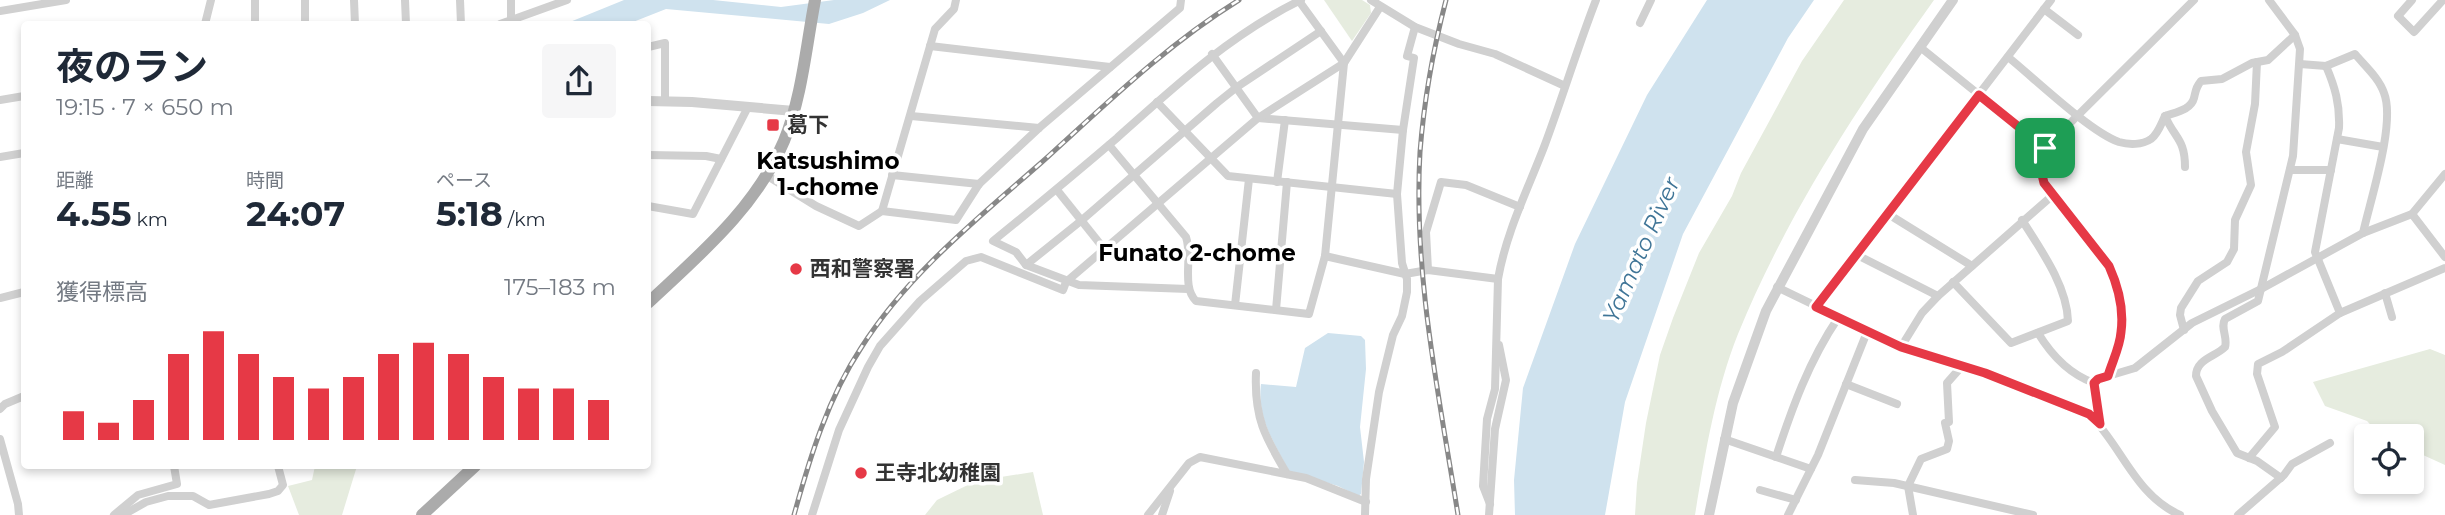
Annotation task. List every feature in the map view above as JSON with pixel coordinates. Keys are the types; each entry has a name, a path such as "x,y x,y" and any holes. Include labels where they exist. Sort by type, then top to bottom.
{"main road":[{"path":"651,300 731,224 766,175 784,140 794,111 815,0"},
{"path":"422,515 472,469"}],"street":[{"path":"0,11 66,0"},
{"path":"206,21 211,0"},
{"path":"254,0 255,21"},
{"path":"305,0 305,21"},
{"path":"354,0 355,21"},
{"path":"405,0 406,21"},
{"path":"460,0 461,21"},
{"path":"510,0 511,20 566,0"},
{"path":"882,211 930,46 936,29 954,9 956,0"},
{"path":"766,175 816,206 859,226 882,211 956,220 979,184 1039,128 1180,8 1181,0"},
{"path":"1109,145 1186,237 1190,256 1188,289 1196,301 1309,314 1325,256 1344,63 1300,0 1212,54 1057,190 993,241 1016,252 1026,265 1066,282 1091,287 1188,289"},
{"path":"1371,0 1415,27 1495,54 1565,86"},
{"path":"1489,515 1495,429 1506,380 1504,359 1497,339 1498,279 1503,250 1596,0"},
{"path":"1640,23 1651,0"},
{"path":"1709,515 1733,403 1750,351 1777,287 1863,129 1953,0"},
{"path":"1816,307 2051,0"},
{"path":"2108,376 2121,332 2119,293 2115,279 2109,266 2044,183 2038,158 2194,0"},
{"path":"2269,0 2295,35 2300,48 2293,156 2258,301 2225,319 2225,347 2199,364 2196,376 2237,453 2281,478"},
{"path":"2412,0 2398,16 2414,32 2443,0"},
{"path":"812,515 839,430 867,367 880,346 920,301 966,261 981,257 1063,290 1066,282 1258,118 1344,63 1380,7"},
{"path":"2043,9 2078,35"},
{"path":"1364,515 1366,479 1377,402 1393,335 1404,309 1408,285 1402,263 1397,194 1414,58 1407,56 1415,27"},
{"path":"1026,265 1237,87 1321,32"},
{"path":"2008,57 2078,115 2107,136 2127,144 2149,140 2156,134 2165,116 2190,106 2194,102 2196,86 2201,81 2222,79 2267,60 2295,35"},
{"path":"651,46 665,43 665,101"},
{"path":"930,46 1110,67"},
{"path":"1920,47 2045,148"},
{"path":"1212,54 1258,118"},
{"path":"2300,64 2326,66 2355,54 2377,80 2386,96 2384,147 2363,233"},
{"path":"2184,330 2181,309 2197,281 2232,257 2235,220 2251,186 2246,152 2255,104 2257,62"},
{"path":"2326,66 2340,109 2337,139 2315,252 2340,313"},
{"path":"0,100 21,96"},
{"path":"651,101 794,111"},
{"path":"1157,102 1228,176 1397,194"},
{"path":"651,207 693,214 748,107"},
{"path":"911,116 1039,128"},
{"path":"2165,116 2171,131 2183,144 2185,167"},
{"path":"1258,118 1403,130"},
{"path":"1276,310 1285,120"},
{"path":"2337,139 2384,147"},
{"path":"0,157 21,154"},
{"path":"651,155 706,156 721,159"},
{"path":"2290,170 2331,170"},
{"path":"2094,383 2098,379 2135,368 2192,324 2363,233 2412,214 2445,174"},
{"path":"892,175 979,184"},
{"path":"1235,305 1249,179"},
{"path":"1428,270 1426,232 1441,182 1466,185 1520,207"},
{"path":"1057,190 1105,250"},
{"path":"1901,347 1922,313 1938,296 2053,195"},
{"path":"1888,214 1972,266"},
{"path":"2412,214 2445,257"},
{"path":"1953,282 2011,344 2068,321 2067,303 2039,246 2022,220"},
{"path":"1857,255 1938,296"},
{"path":"1325,256 1405,274 1428,270 1498,279"},
{"path":"2249,458 2275,427 2257,374 2258,364 2340,313 2445,268"},
{"path":"1777,287 1901,347 1962,366 2089,414 2100,424 2117,452 2145,488 2158,502 2180,515"},
{"path":"0,298 21,293"},
{"path":"2385,293 2392,317"},
{"path":"1776,457 1792,408 1818,347 1838,318"},
{"path":"1788,515 1811,469 1867,332"},
{"path":"2038,333 2050,352 2070,371 2094,383"},
{"path":"1913,515 1908,486 1921,459 1947,449 1947,383 1962,366"},
{"path":"1256,373 1255,398 1258,414 1271,446 1287,474"},
{"path":"2094,383 2100,424"},
{"path":"1846,384 1897,404"},
{"path":"0,409 21,397"},
{"path":"0,439 19,515"},
{"path":"1724,439 1811,469"},
{"path":"2238,515 2281,478 2292,464 2330,443"},
{"path":"1148,515 1189,463 1200,457 1287,474 1366,502"},
{"path":"114,515 138,495 177,484 174,469"},
{"path":"123,515 146,502 168,496 193,496 209,505 268,494 278,491 283,485 279,469"},
{"path":"1855,480 1908,486 2033,515"},
{"path":"1162,515 1173,481"},
{"path":"1760,490 1796,500"}],"shaded area":[{"path":"1324,0 1362,0 1370,5 1371,13 1352,41"},
{"path":"1844,0 1934,0 1826,161 1757,290 1723,378 1695,515 1635,515 1646,423 1660,355 1699,253 1732,196 1741,173 1802,61"},
{"path":"2430,349 2445,355 2445,465 2424,455 2424,424 2370,424 2325,406 2313,382"},
{"path":"314,469 356,469 342,515 299,515 288,486 312,480"},
{"path":"1033,472 1043,515 925,515 937,500 976,481"}],"water":[{"path":"624,0 713,0 781,7 834,0 890,0 863,13 829,24 666,9 636,21 572,21"},
{"name":"Yamato River","path":"1707,0 1814,0 1788,38 1683,234 1625,402 1605,515 1515,515 1514,480 1523,388 1575,244 1647,95"},
{"path":"1328,333 1361,336 1365,340 1366,369 1360,427 1364,462 1361,494 1358,496 1338,486 1289,471 1277,450 1261,408 1261,384 1296,387 1305,348"}],"railway":[{"path":"794,515 814,450 839,387 861,348 900,296 969,226 1137,76 1186,36 1239,0"},
{"path":"1446,0 1424,113 1420,152 1420,243 1429,334 1458,515"}],"place":[{"name":"葛下","path":"773,125"},
{"name":"西和警察署","path":"796,269"},
{"name":"王寺北幼稚園","path":"861,473"}],"district":[{"name":"Katsushimo 1-chome","path":"828,174"},
{"name":"Funato 2-chome","path":"1197,253"}],"route":[{"path":"1979,95 2045,148 2038,158 2044,183 2109,266 2119,293 2121,332 2108,376 2094,383 2100,424 2089,414 1985,373 1901,347 1816,307 1979,95"}]}
